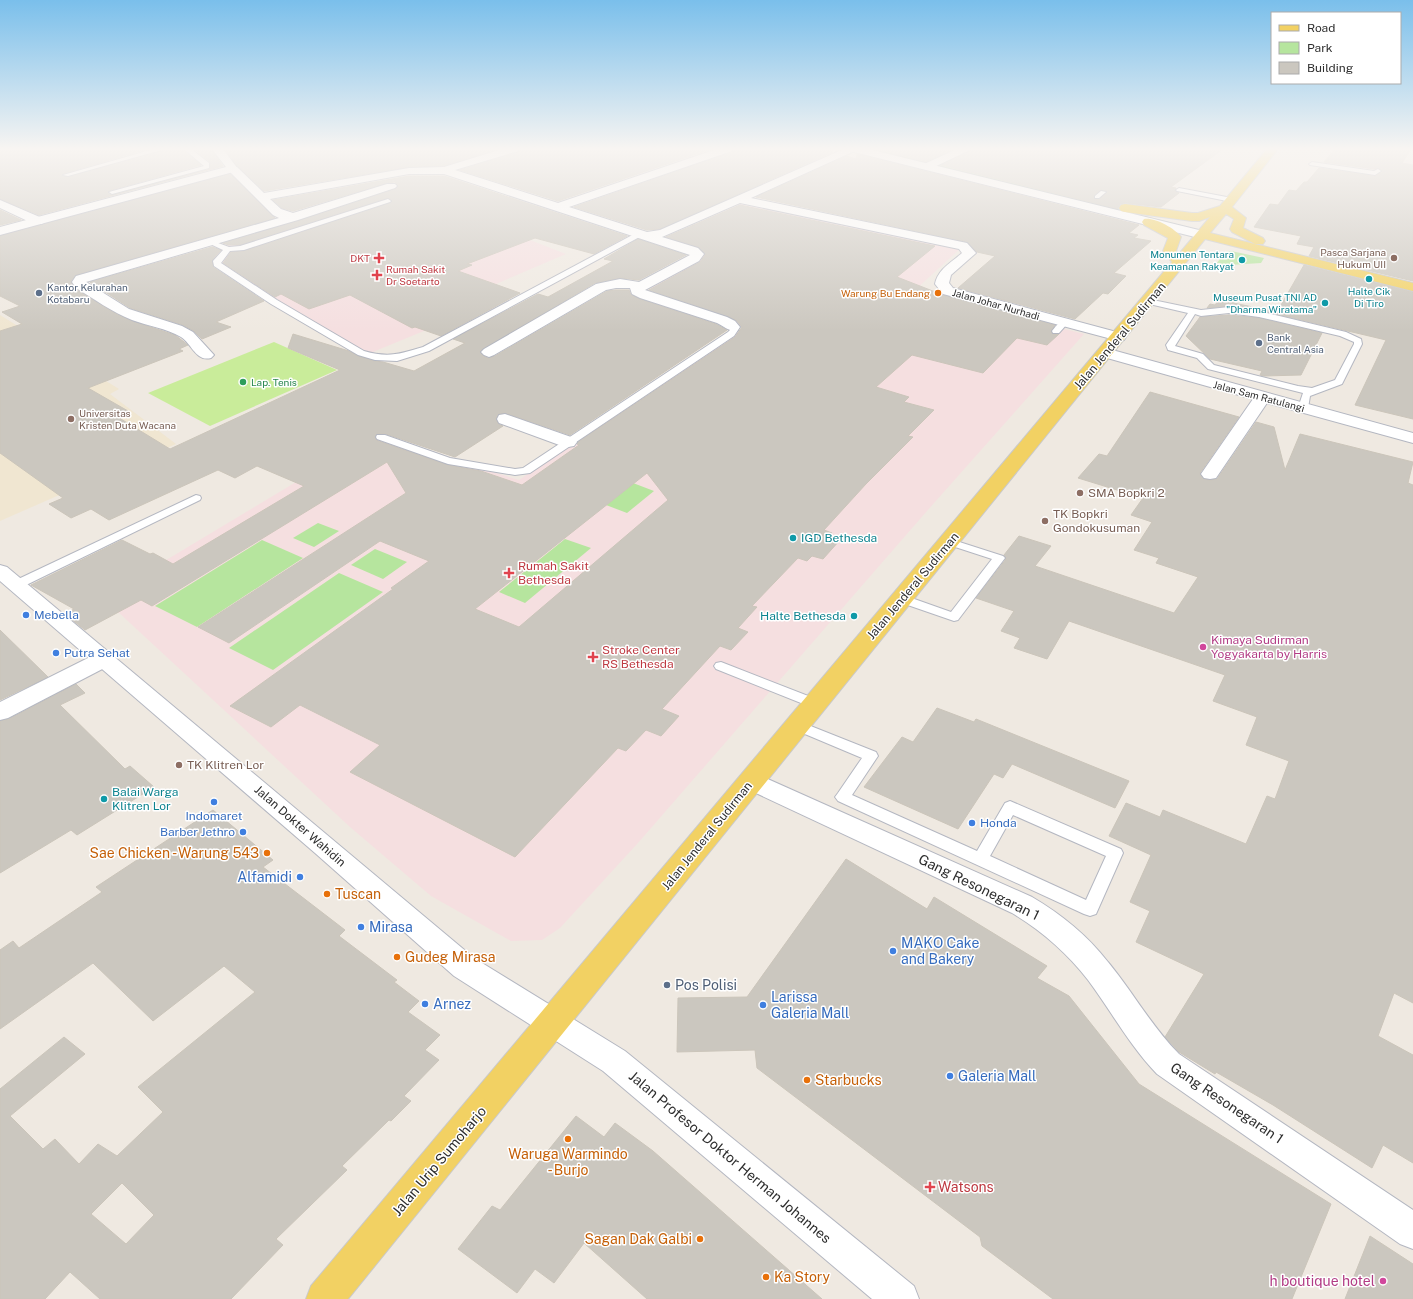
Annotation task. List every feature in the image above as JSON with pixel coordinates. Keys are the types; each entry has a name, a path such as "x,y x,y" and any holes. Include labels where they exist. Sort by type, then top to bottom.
{"main road":[{"path":"1137,210 1192,217 1198,217 1215,210"},
{"name":"Jalan Jenderal Sudirman","path":"553,1023 1224,210"},
{"path":"1233,210 1240,218 1236,229 1259,241"},
{"path":"1148,222 1165,230 1175,237 1169,251 1180,263"},
{"path":"1206,232 1259,241 1413,279"},
{"path":"1206,232 1282,254 1413,287"},
{"path":"1210,249 1228,247 1262,254 1282,254"},
{"name":"Jalan Urip Sumoharjo","path":"324,1299 553,1023"}],"street":[{"path":"13,210 38,221"},
{"path":"0,231 82,210"},
{"path":"275,210 285,216 294,217"},
{"path":"206,355 188,335 124,312 81,285 79,282 88,277 317,210"},
{"path":"566,210 693,251 698,254 694,258 636,289 645,295 722,320 730,324 733,328"},
{"path":"644,235 663,234 716,210"},
{"name":"Jalan Johar Nurhadi","path":"790,210 963,246 970,253 944,276 942,284 948,291 1060,327 1119,337"},
{"path":"1101,210 1148,222 1206,232"},
{"path":"1130,210 1206,232"},
{"path":"489,352 601,287 622,283 640,287"},
{"name":"Jalan Sam Ratulangi","path":"1105,353 1413,438"},
{"path":"1210,474 1263,397"},
{"path":"505,419 568,442"},
{"name":"Jalan Dokter Wahidin","path":"5,576 464,967 553,1023"},
{"path":"0,712 104,659"},
{"name":"Gang Resonegaran 1","path":"752,781 1022,905 1042,917 1067,937 1089,959 1141,1034 1154,1051 1168,1064 1413,1231"},
{"name":"Jalan Profesor Doktor Herman Johannes","path":"553,1023 614,1061 901,1299"}],"lane":[{"path":"348,210 354,212"},
{"path":"210,242 228,249 246,247 361,210"},
{"path":"228,249 217,261 217,264 221,267 274,302 361,353 375,357 388,358 410,355 426,349 644,235"},
{"path":"1148,301 1208,313 1229,310 1259,314 1343,334 1358,341 1358,344 1339,382 1334,385 1312,391 1306,395 1303,408"},
{"path":"1193,311 1170,345 1171,348 1200,356 1211,367 1298,389 1312,391"},
{"path":"382,437 448,460 514,472 526,471 732,334 734,330 733,328"},
{"path":"5,576 196,498"},
{"path":"902,599 954,617 999,558 950,542"},
{"path":"721,666 816,704"},
{"path":"798,726 872,756 843,796 980,859 1090,909 1115,854 1010,807 980,859"}],"shaded area":[{"name":"Rumah Sakit Dr Soetarto","path":"338,210 437,210 491,225 566,254 468,296 487,305 368,354 324,331 202,252"},
{"name":"Rumah Sakit Bethesda","path":"728,210 782,210 962,247 914,291 1084,334 927,511 638,843 560,928 542,940 511,941 431,896 350,827 103,598 371,437 463,470 470,465 519,480 745,327 648,287 708,251 663,239"},
{"name":"Universitas Kristen Duta Wacana","path":"0,315 119,389 110,394 176,444 0,521"}],"green space":[{"path":"1114,210 1119,210 1186,227"},
{"path":"1231,251 1264,258 1261,263 1230,265 1217,263 1225,252"},
{"name":"Lap. Tenis","path":"274,342 337,370 210,426 148,393"},
{"path":"633,483 654,491 627,513 606,505"},
{"path":"318,523 339,531 314,547 293,538"},
{"path":"565,539 591,548 525,603 499,592"},
{"path":"262,540 303,558 197,627 155,606"},
{"path":"375,549 407,562 383,579 351,565"},
{"path":"339,573 383,592 273,670 229,648"}],"building":[{"path":"0,210 21,220 0,225"},
{"path":"26,210 59,210 39,215"},
{"name":"Rumah Sakit Bethesda","path":"98,210 266,210 275,218 76,275 71,281 75,289 117,314 132,321 175,335 188,345 179,349 183,351 88,388 128,411 116,416 170,449 340,370 288,348 293,334 349,351 358,356 414,371 465,343 453,339 538,294 548,297 613,261 604,259 638,239 686,255 639,280 620,278 595,283 480,351 483,356 488,358 495,356 607,291 616,290 629,290 631,295 640,299 716,324 727,330 570,435 505,413 499,414 496,418 498,424 503,426 455,457 386,434 377,434 375,436 376,440 448,465 481,471 522,485 579,445 577,444 578,442 735,337 742,327 736,320 649,290 700,262 705,255 698,247 666,237 729,210 762,210 935,246 897,277 943,295 1055,325 1051,332 1053,334 1059,334 1047,345 1017,338 983,373 912,355 876,387 909,397 904,402 934,410 908,436 913,437 866,484 824,530 832,533 829,536 840,540 823,559 812,556 807,561 798,558 752,606 757,607 738,628 748,632 731,650 720,646 662,709 679,716 661,736 646,730 626,751 618,748 515,857 350,772 380,745 300,705 271,727 230,706 393,589 391,588 429,561 380,541 229,643 198,627 406,493 387,462 152,606 141,600 85,630 65,614 74,609 31,585 122,540 150,554 153,553 173,564 304,486 257,466 235,478 218,470 109,520 91,509 71,518 49,504 63,498 0,453 0,331 22,324 2,312 20,306 0,296 0,236","holes":["647,473 668,500 519,627 475,609"]},
{"name":"Rumah Sakit Dr Soetarto","path":"332,210 351,210 240,245 229,245 223,243"},
{"name":"Rumah Sakit Dr Soetarto","path":"370,210 547,210 627,236 594,254 535,238 467,264 472,265 458,271 520,293 441,336 415,327 412,328 350,295 309,309 281,294 275,297 223,263 231,252 244,251"},
{"path":"582,210 704,210 660,229 647,230"},
{"path":"815,210 1078,210 1139,225 1129,233 1138,235 1134,238 1151,241 1114,273 1126,276 1108,294 1103,293 1075,319 958,288 995,256 977,252 967,242"},
{"path":"1266,210 1413,210 1413,281 1309,256 1314,247 1297,244 1301,236 1254,227"},
{"path":"212,247 221,250 212,260 213,267 264,301 216,322 231,327 202,339 194,331 183,325 130,308 90,282"},
{"path":"1304,265 1413,292 1413,419 1355,405 1386,340 1259,310 1229,306 1207,308 1210,304 1215,305 1219,300 1277,312"},
{"name":"Bank Central Asia","path":"1229,315 1259,318 1322,333 1301,375 1264,376 1260,375 1262,371 1210,359 1186,336 1200,317"},
{"path":"1150,392 1239,417 1200,473 1204,479 1217,479 1256,422 1274,427 1285,470 1300,434 1413,462 1408,483 1413,485 1413,1003 1394,993 1378,1036 1413,1055 1413,1163 1383,1145 1372,1168 1273,1105 1216,1072 1215,1074 1179,1052 1165,1037 1204,974 1136,942 1150,911 1130,902 1151,855 1109,836 1126,803 1160,817 1163,810 1246,844 1267,796 1275,799 1289,761 1246,745 1257,717 1213,701 1225,675 1069,621 1047,659 1014,648 1020,638 1001,631 1014,611 976,598 1006,559 1004,555 1019,536 1051,546 1035,566 1174,613 1198,577 1156,563 1159,558 1134,550 1152,522 1131,515 1143,498 1078,478 1099,454 1107,456"},
{"path":"0,630 48,677 0,700"},
{"path":"76,684 85,693 60,705 125,769 130,766 154,787 77,835 71,830 0,873 0,721 9,719"},
{"path":"937,708 974,722 976,719 1129,781 1115,808 1012,764 1003,778 994,774 958,829 864,787 902,737 913,742"},
{"path":"213,810 273,860 263,867 345,930 339,936 397,980 394,982 419,1001 408,1012 440,1035 425,1050 439,1060 404,1096 411,1101 391,1121 389,1120 342,1166 347,1170 276,1239 283,1245 231,1299 100,1299 70,1272 45,1299 0,1299 0,1089 64,1037 85,1054 10,1116 43,1149 55,1139 79,1164 98,1144 117,1156 163,1112 138,1087 255,992 224,966 153,1021 93,963 0,1029 0,950 13,941 19,948 102,892 96,887","holes":["122,1183 154,1215 126,1244 91,1214"]},
{"name":"Galeria Mall","path":"846,859 927,909 934,897 1047,966 1037,978 1069,996 1139,1084 1331,1204 1292,1299 1053,1299 982,1246 980,1237 757,1068 755,1050 677,1052 678,998 747,997"},
{"path":"576,1116 604,1137 615,1123 653,1151 822,1299 647,1299 584,1243 554,1283 535,1269 517,1293 458,1249 492,1206 500,1210"},
{"name":"h boutique hotel","path":"1370,1236 1413,1264 1413,1299 1345,1299"}],"place":[{"name":"DKT","path":"379,258"},
{"name":"Pasca Sarjana Hukum UII","path":"1394,258"},
{"name":"Monumen Tentara Keamanan Rakyat","path":"1242,260"},
{"name":"Rumah Sakit Dr Soetarto","path":"377,275"},
{"name":"Halte Cik Di Tiro","path":"1369,279"},
{"name":"Kantor Kelurahan Kotabaru","path":"39,293"},
{"name":"Warung Bu Endang","path":"938,293"},
{"name":"Museum Pusat TNI AD \"Dharma Wiratama\"","path":"1325,303"},
{"name":"Bank Central Asia","path":"1259,343"},
{"name":"Lap. Tenis","path":"243,382"},
{"name":"Universitas Kristen Duta Wacana","path":"71,419"},
{"name":"SMA Bopkri 2","path":"1080,493"},
{"name":"TK Bopkri Gondokusuman","path":"1045,521"},
{"name":"IGD Bethesda","path":"793,538"},
{"name":"Rumah Sakit Bethesda","path":"509,573"},
{"name":"Mebella","path":"26,615"},
{"name":"Halte Bethesda","path":"854,616"},
{"name":"Kimaya Sudirman Yogyakarta by Harris","path":"1203,647"},
{"name":"Putra Sehat","path":"56,653"},
{"name":"Stroke Center RS Bethesda","path":"593,657"},
{"name":"TK Klitren Lor","path":"179,765"},
{"name":"Balai Warga Klitren Lor","path":"104,799"},
{"name":"Indomaret","path":"214,802"},
{"name":"Honda","path":"972,823"},
{"name":"Barber Jethro","path":"243,832"},
{"name":"Sae Chicken - Warung 543","path":"267,853"},
{"name":"Alfamidi","path":"300,877"},
{"name":"Tuscan","path":"327,894"},
{"name":"Mirasa","path":"361,927"},
{"name":"MAKO Cake and Bakery","path":"893,951"},
{"name":"Gudeg Mirasa","path":"397,957"},
{"name":"Pos Polisi","path":"667,985"},
{"name":"Arnez","path":"425,1004"},
{"name":"Larissa Galeria Mall","path":"763,1005"},
{"name":"Galeria Mall","path":"950,1076"},
{"name":"Starbucks","path":"807,1080"},
{"name":"Waruga Warmindo - Burjo","path":"568,1139"},
{"name":"Watsons","path":"930,1187"},
{"name":"Sagan Dak Galbi","path":"700,1239"},
{"name":"Ka Story","path":"766,1277"},
{"name":"h boutique hotel","path":"1383,1281"}]}
